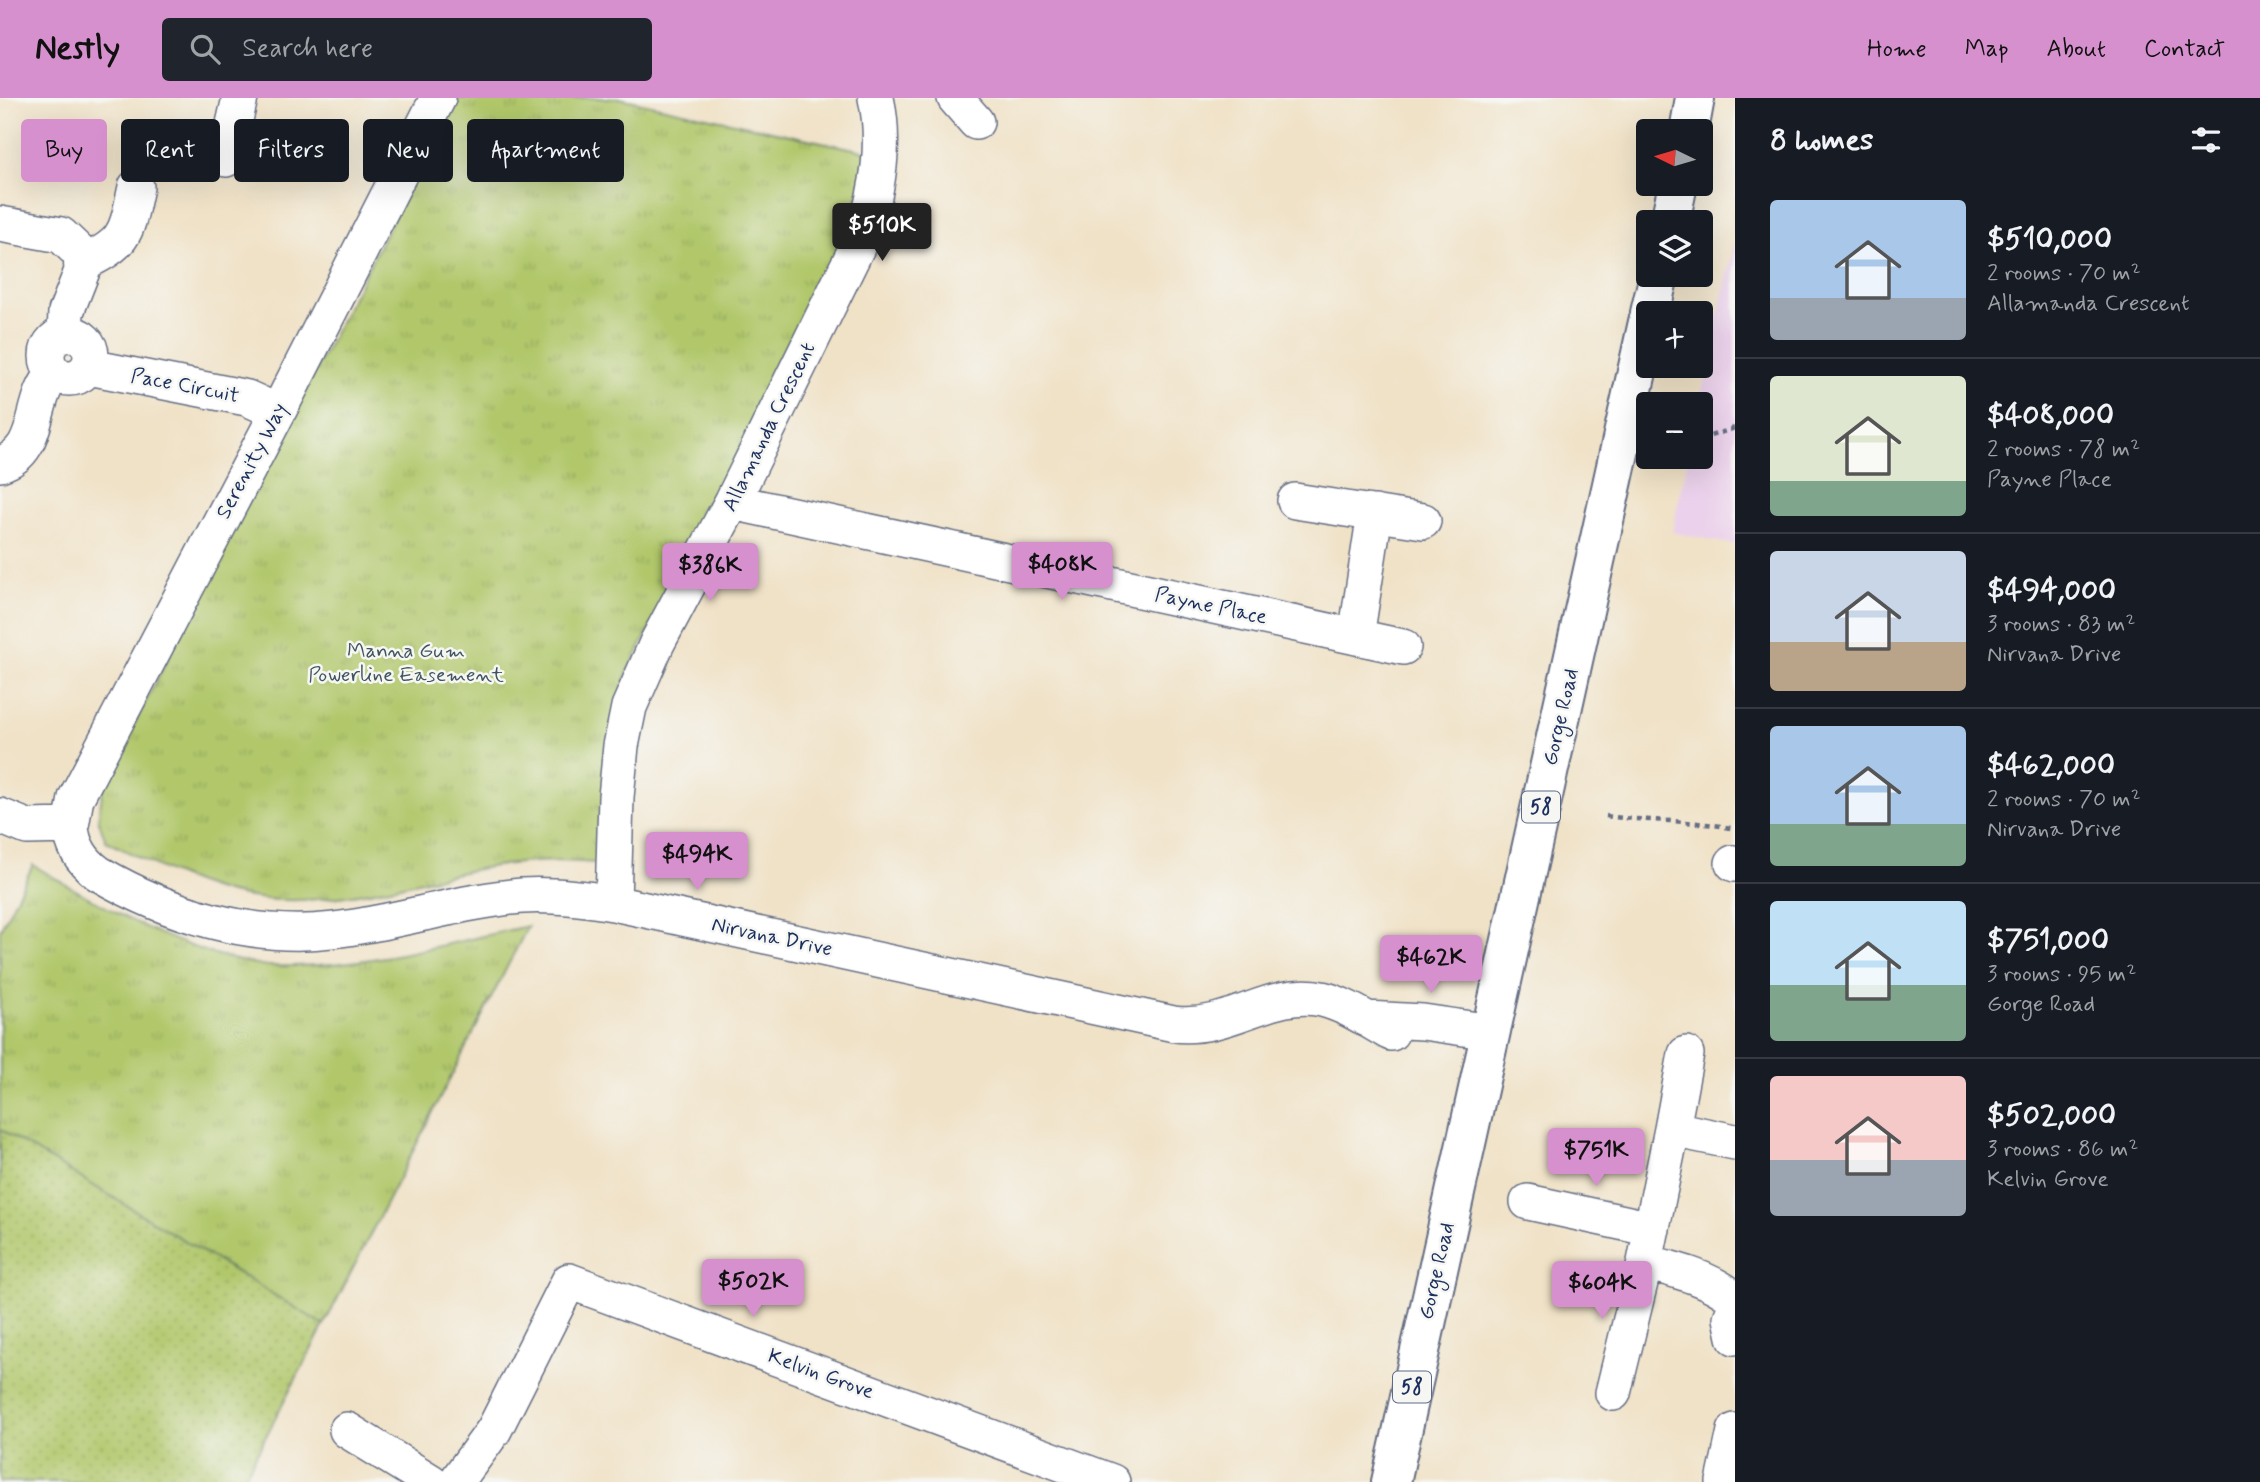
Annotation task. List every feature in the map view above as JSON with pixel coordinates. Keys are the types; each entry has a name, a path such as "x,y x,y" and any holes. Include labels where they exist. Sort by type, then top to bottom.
{"main road":[{"name":"Gorge Road","path":"1391,1482 1636,376"}],"street":[{"path":"226,159 240,98"},
{"name":"Serenity Way","path":"71,826 78,794 278,412 438,98"},
{"name":"Allamanda Crescent","path":"858,98 873,155 875,194"},
{"name":"Allamanda Crescent","path":"613,903 617,785 629,707 657,643 732,502 860,245 875,194 881,143 876,98"},
{"path":"83,263 110,249 121,238 127,226 136,187"},
{"path":"0,225 61,234 81,254 83,263 79,282 66,312 65,335"},
{"path":"65,335 77,335 88,344 91,356 89,367 81,376 73,379 66,379 55,373 47,360 47,351 55,339 65,335"},
{"name":"Pace Circuit","path":"89,367 247,398 278,412"},
{"path":"2,468 26,444 34,427 43,390 55,373"},
{"path":"1295,501 1423,521"},
{"name":"Payne Place","path":"732,502 1403,647"},
{"path":"1356,637 1375,513"},
{"path":"0,816 27,827 71,826"},
{"name":"Nirvana Drive","path":"71,826 73,841 78,851 87,865 98,873 180,911 242,927 280,932 332,930 524,896 575,897 1174,1024 1195,1026 1212,1023 1270,1003 1304,997 1331,1002 1378,1026 1423,1022 1491,1032"},
{"path":"1613,1393 1649,1246 1686,1054"},
{"path":"1672,1129 1735,1142"},
{"path":"1528,1202 1649,1246 1684,1272 1724,1290 1735,1299"},
{"name":"Kelvin Grove","path":"456,1482 494,1430 569,1281 1112,1482"},
{"path":"1735,1308 1731,1318 1735,1337"},
{"path":"347,1430 430,1482"},
{"path":"1724,1482 1735,1431"}],"path":[{"path":"1713,435 1735,428"},
{"path":"1606,816 1637,821 1680,820 1735,829"}],"shaded area":[{"path":"1735,239 1735,545 1672,532 1685,469 1713,469 1713,392 1702,392 1705,378 1713,378 1713,340"}],"green space":[{"name":"Manna Gum Powerline Easement","path":"459,98 619,98 868,152 854,212 814,308 626,675 603,849 596,863 558,861 509,864 371,892 308,900 244,896 208,887 106,841 98,819 104,783 413,182 453,182 453,119 448,119"},
{"path":"33,865 87,897 171,939 200,950 265,966 323,965 382,958 528,926 324,1325 0,1129 0,930"},
{"path":"0,1129 324,1325 242,1482 0,1482"}]}
